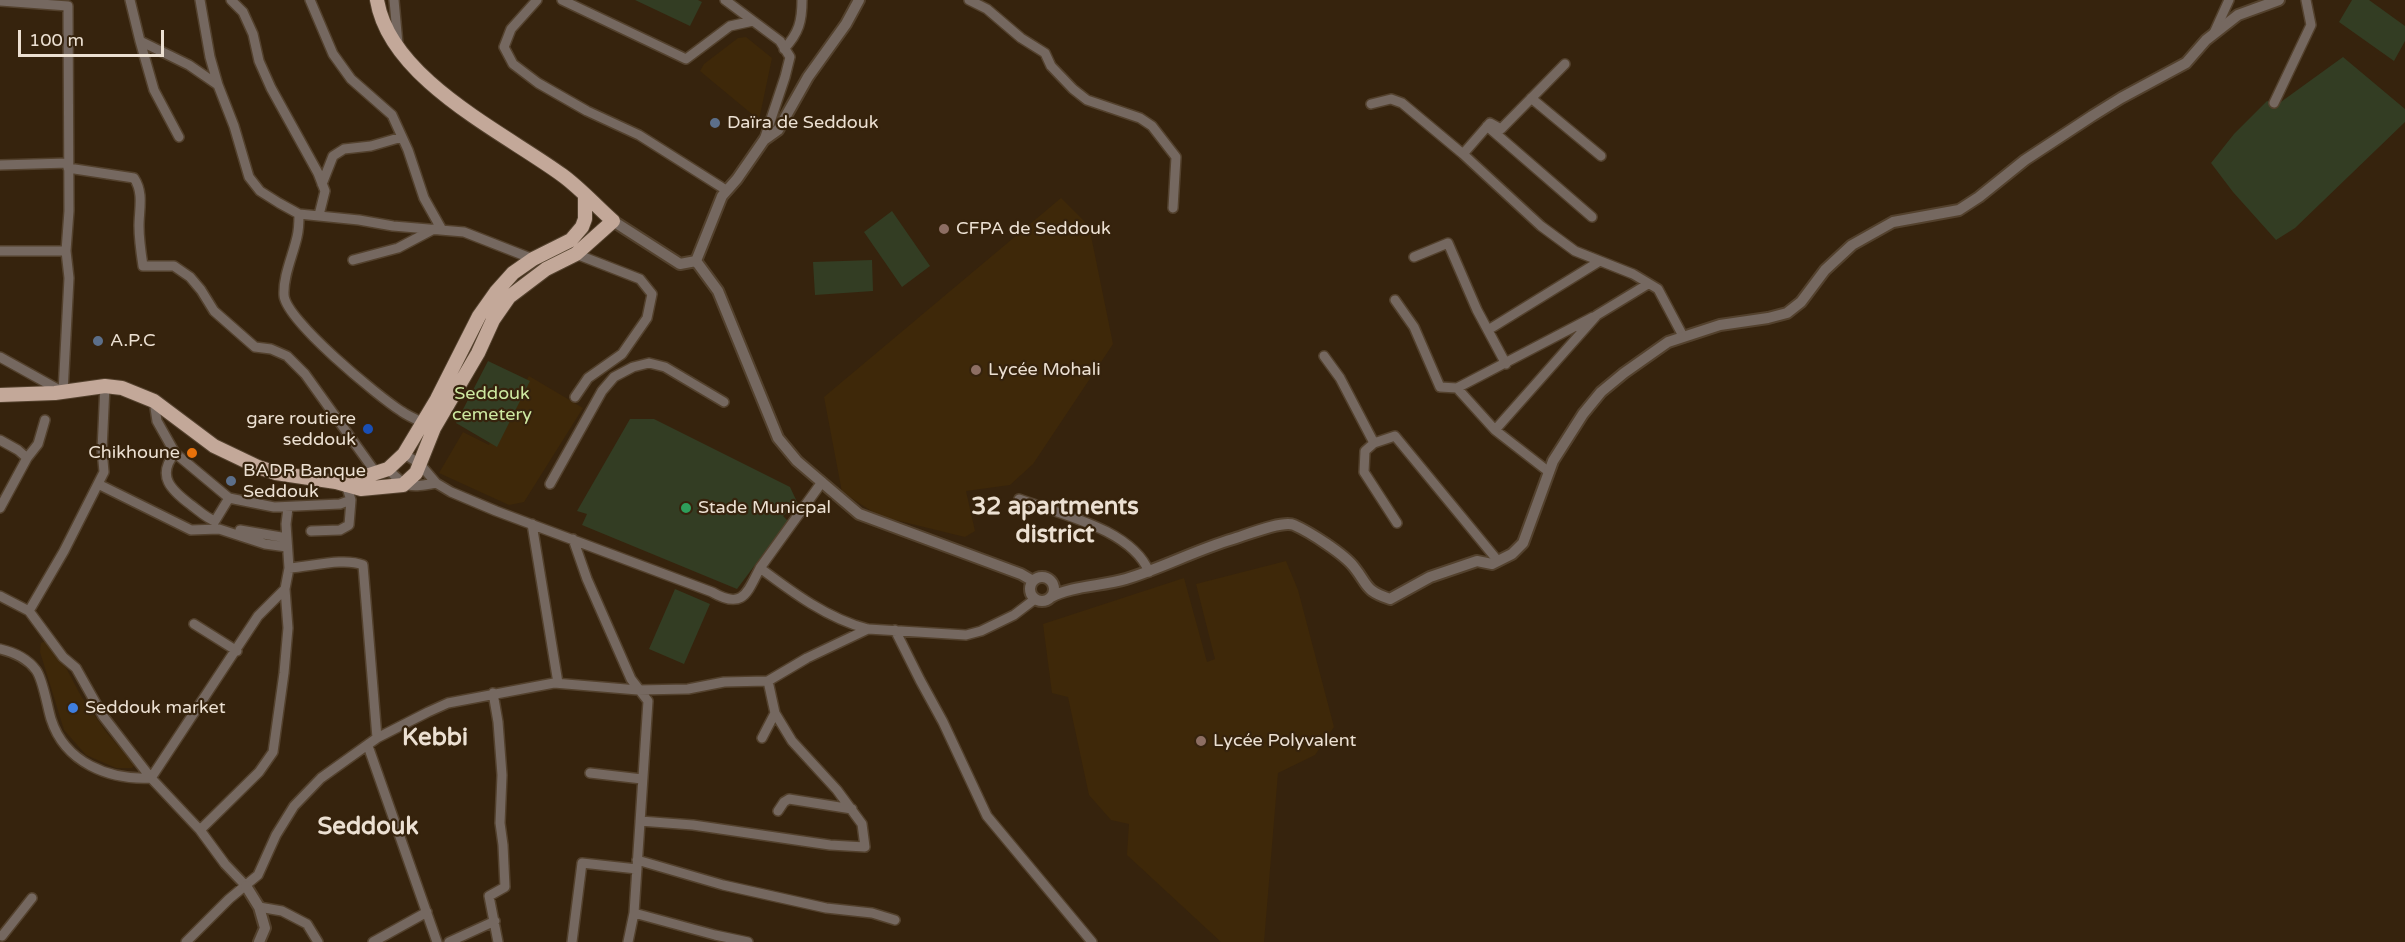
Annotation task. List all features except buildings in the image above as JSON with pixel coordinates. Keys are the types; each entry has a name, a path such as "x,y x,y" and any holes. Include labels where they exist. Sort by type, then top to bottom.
{"main road":[{"path":"0,395 63,392 105,386 122,388 154,401 214,446 240,460 276,473 361,489 403,485 416,473 434,428 478,353 493,320 509,297 546,270 576,254 613,221 562,175 450,99 417,70 385,25 377,0"},
{"path":"346,485 382,471 404,453 436,399 479,316 495,292 513,273 571,240 582,227 585,219 585,196"}],"street":[{"path":"130,0 154,90 179,137"},
{"path":"200,0 210,57 218,85 234,126 249,177 260,191 299,214 464,232 533,260"},
{"path":"231,0 243,12 253,34 259,61 271,88 322,184 324,191 319,215"},
{"path":"310,0 333,54 351,79 392,115 438,229"},
{"path":"394,0 399,46"},
{"path":"537,0 510,30 504,47 513,63 538,83 587,111 639,135 726,190"},
{"path":"562,0 686,59 730,26 753,21"},
{"path":"725,0 780,42 790,57 786,77 764,140"},
{"path":"696,261 722,196 764,140 778,130 808,77 846,24 859,0"},
{"path":"969,0 987,9 1021,39 1046,53 1051,66 1064,81 1087,100 1140,118 1152,126 1176,157 1173,208"},
{"path":"2214,33 2229,0"},
{"path":"1034,581 1030,592 1035,599 1043,601 1066,591 1109,584 1149,572 1218,544 1274,527 1292,524 1322,542 1354,567 1362,582 1375,594 1390,599 1430,577 1477,561 1492,564 1512,554 1523,543 1549,472 1568,436 1601,392 1624,373 1668,342 1683,336 1720,325 1786,313 1801,302 1825,270 1852,245 1893,222 1959,210 2025,160 2092,116 2186,63 2214,33 2238,15 2279,0"},
{"path":"2274,103 2311,25 2306,0"},
{"path":"0,1 68,6 66,251 69,278 63,392 0,357"},
{"path":"784,49 794,38 802,21 801,1"},
{"path":"140,41 189,66 218,85"},
{"path":"1463,154 1490,123 1501,129 1565,64"},
{"path":"1532,98 1601,156"},
{"path":"1371,104 1391,99 1402,103 1463,154 1541,226 1575,251 1633,274 1658,289 1683,336"},
{"path":"1487,126 1592,217"},
{"path":"322,184 333,156 344,148 371,146 402,137"},
{"path":"0,165 68,166 134,178 139,186 141,201 139,227 143,266 174,266 190,277 214,311 255,347 271,349 287,356 305,374 382,471 403,485 415,487 436,483"},
{"path":"299,214 298,235 288,271 284,297 294,314 322,346 362,382 401,411 422,422"},
{"path":"613,221 680,264 696,261"},
{"path":"352,260 398,248 438,229"},
{"path":"1414,257 1448,243 1506,364"},
{"path":"0,251 66,251"},
{"path":"574,397 588,378 622,354 647,318 652,294 640,279 576,254"},
{"path":"696,261 718,291 778,438 797,461 859,514 1021,574 1034,581 1042,578 1066,591"},
{"path":"1488,330 1600,261"},
{"path":"1395,300 1414,327 1440,387 1457,388 1597,315 1648,284"},
{"path":"1495,430 1597,315"},
{"path":"1324,356 1340,378 1374,443"},
{"path":"550,484 602,391 614,377 633,367 649,363 665,367 724,402"},
{"path":"601,369 614,377"},
{"path":"29,611 64,551 104,472 102,450 105,386"},
{"path":"1457,388 1495,430 1549,472"},
{"path":"154,401 157,421 176,453 229,498 288,508 340,504 351,500"},
{"path":"0,508 27,458 38,444 45,420"},
{"path":"1397,523 1364,472 1365,451 1374,443 1395,436 1498,561"},
{"path":"0,440 27,458"},
{"path":"176,453 168,462 169,488 215,521 287,543"},
{"path":"404,453 419,463 436,483 496,511 712,592 726,600 740,598 749,591 760,568 822,482"},
{"path":"98,484 191,530 219,529 265,544 287,543"},
{"path":"311,531 340,530 349,525 351,500 346,485"},
{"path":"215,521 229,498"},
{"path":"1019,499 1115,536 1145,561 1149,572"},
{"path":"200,830 259,772 273,752 287,639 285,589 289,568 288,508"},
{"path":"532,524 558,683"},
{"path":"573,539 587,579 631,679 648,701 634,913 628,942"},
{"path":"289,568 341,562 357,562 363,565 377,738"},
{"path":"760,568 790,591 838,618 868,629 950,635 974,634 1014,615 1035,599"},
{"path":"1051,597 1052,584"},
{"path":"152,778 258,616 285,589"},
{"path":"0,596 29,611 63,657 76,668 104,716 152,778 200,830 225,864 246,886 259,907 265,928 259,942"},
{"path":"194,624 237,651"},
{"path":"186,942 258,875 276,834 294,806 321,778 368,747 377,738 448,703 558,683 638,690 688,689 724,682 768,681 807,658 868,629"},
{"path":"895,630 943,722 987,816 1092,942"},
{"path":"0,649 16,653 36,670 53,723 65,746 89,765 115,777 152,778"},
{"path":"0,658 16,653"},
{"path":"640,821 693,825 830,845 865,847 862,824 852,809 792,741 775,713 768,681"},
{"path":"493,693 498,722 502,775 500,823 505,878 505,887 489,896 498,942"},
{"path":"762,738 775,713"},
{"path":"368,747 437,942"},
{"path":"590,772 642,779"},
{"path":"778,811 783,802 789,799 852,809"},
{"path":"572,942 582,863 637,865 826,908 872,913 895,920"},
{"path":"2,938 32,898"},
{"path":"259,907 282,910 307,924 318,942"},
{"path":"373,942 427,912"},
{"path":"634,913 748,942"},
{"path":"449,942 495,921"}],"shaded area":[{"path":"746,37 772,58 759,120 700,71 704,64 738,38"},
{"name":"Lycée Mohali","path":"1061,198 1089,226 1113,344 1033,464 1010,485 966,491 975,531 965,537 879,516 842,492 824,397"},
{"path":"529,376 583,408 524,502 509,505 439,473 463,432 489,445 493,434"},
{"name":"Lycée Polyvalent","path":"1286,561 1298,590 1334,727 1315,755 1278,773 1264,942 1221,942 1127,855 1129,824 1111,820 1089,795 1068,697 1052,693 1043,624 1184,578 1207,662 1215,659 1196,584"},
{"name":"Seddouk market","path":"47,640 107,733 135,765 132,768 116,768 86,755 64,730 40,652 41,643"}],"green space":[{"path":"635,0 698,0 702,2 690,26"},
{"path":"2352,0 2369,0 2405,26 2405,41 2394,61 2339,22"},
{"path":"2343,57 2405,109 2405,122 2295,228 2276,240 2233,192 2211,163 2234,134 2267,101 2278,104"},
{"path":"892,211 930,266 902,287 864,232"},
{"path":"872,260 873,291 815,295 813,262"},
{"name":"Seddouk cemetery","path":"488,361 530,381 497,447 456,423"},
{"name":"Stade Municpal","path":"630,419 654,419 790,487 798,504 783,516 788,521 737,589 582,525 587,514 577,511"},
{"path":"675,589 710,604 684,664 649,649"}],"place":[{"name":"Daïra de Seddouk","path":"715,123"},
{"name":"CFPA de Seddouk","path":"944,229"},
{"name":"A.P.C","path":"98,341"},
{"name":"Lycée Mohali","path":"976,370"},
{"name":"gare routiere seddouk","path":"368,429"},
{"name":"Chikhoune","path":"192,453"},
{"name":"BADR Banque Seddouk","path":"231,481"},
{"name":"Stade Municpal","path":"686,508"},
{"name":"Seddouk market","path":"73,708"},
{"name":"Lycée Polyvalent","path":"1201,741"}],"district":[{"name":"32 apartments district","path":"1055,522"},
{"name":"Kebbi","path":"435,739"},
{"name":"Seddouk","path":"368,828"}]}
